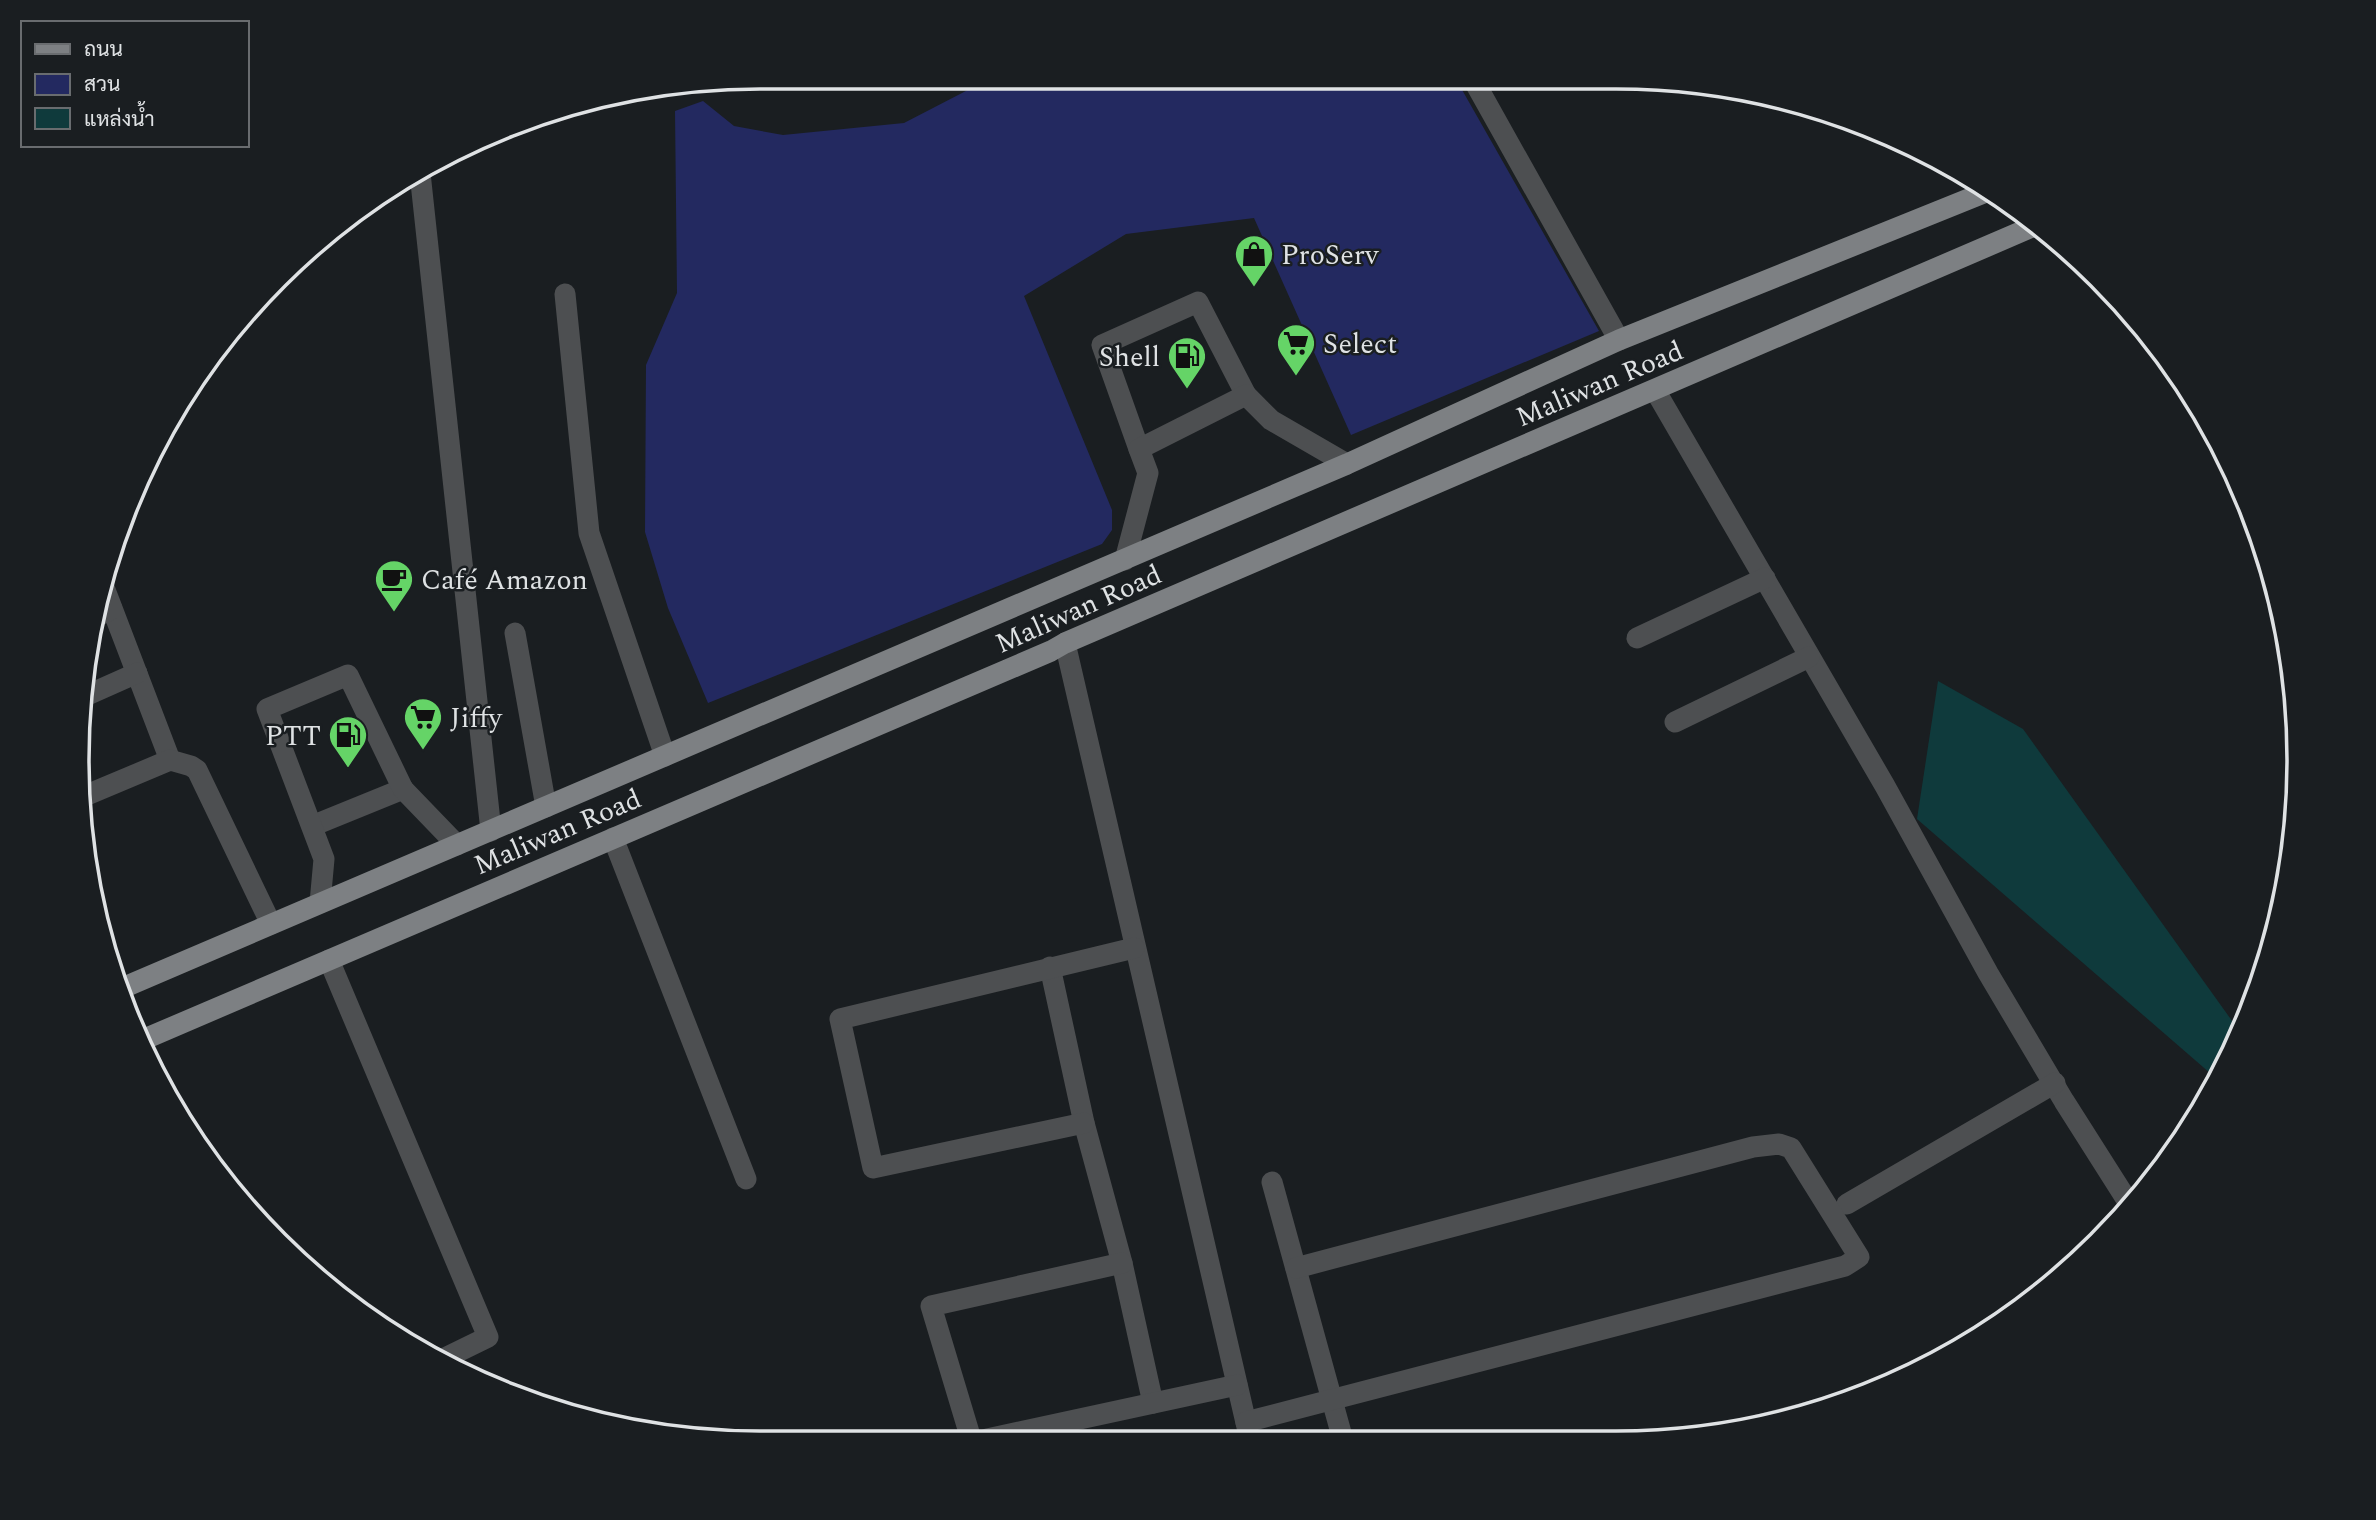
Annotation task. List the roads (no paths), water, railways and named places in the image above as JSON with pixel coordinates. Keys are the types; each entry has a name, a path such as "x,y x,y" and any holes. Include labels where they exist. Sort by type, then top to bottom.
{"main road":[{"path":"128,985 1347,464 1619,340 1978,195"},
{"name":"Maliwan Road","path":"149,1037 2027,230"},
{"path":"126,979 146,978"},
{"path":"152,1044 166,1030"}],"street":[{"path":"1478,89 1619,340"},
{"path":"421,181 491,831"},
{"path":"565,294 589,533 665,756"},
{"path":"1125,560 1148,473 1102,345 1198,302 1246,396 1272,421 1347,464"},
{"path":"1655,390 1885,786 1989,973 2125,1196"},
{"path":"1139,449 1246,396"},
{"path":"1637,638 1765,578"},
{"path":"109,599 170,760"},
{"path":"106,612 113,609"},
{"path":"515,633 547,807"},
{"path":"1065,643 1248,1431 1334,1399 1845,1266 1859,1257 1791,1148 1779,1144 1753,1147 1296,1268"},
{"path":"1675,722 1809,657"},
{"path":"93,692 137,673"},
{"path":"320,903 324,859 267,709 348,675 403,789 457,845"},
{"path":"91,793 170,760 197,770 271,924"},
{"path":"312,826 403,789"},
{"path":"613,838 746,1179"},
{"path":"1084,1123 873,1168 840,1019 1134,948"},
{"path":"329,960 488,1337 451,1355"},
{"path":"1050,967 1084,1123 1122,1263 1153,1403"},
{"path":"1847,1204 2055,1083"},
{"path":"1272,1182 1341,1431"},
{"path":"969,1431 931,1306 1122,1263"},
{"path":"1020,1431 1237,1385"}],"water":[{"path":"1938,681 2023,729 2233,1023 2209,1073 1917,819"}],"place":[{"name":"ProServ","path":"1254,288"},
{"name":"Select","path":"1296,377"},
{"name":"Shell","path":"1187,390"},
{"name":"Café Amazon","path":"394,613"},
{"name":"Jiffy","path":"423,751"},
{"name":"PTT","path":"348,769"}]}
